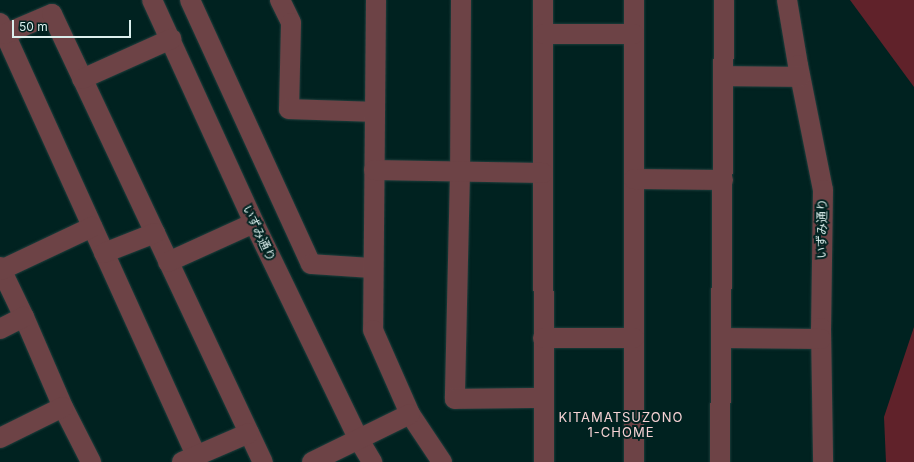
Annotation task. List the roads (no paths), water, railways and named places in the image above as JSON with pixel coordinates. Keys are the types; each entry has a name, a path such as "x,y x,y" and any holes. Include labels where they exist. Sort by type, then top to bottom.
{"street":[{"name":"いずみ通り","path":"152,0 254,223 359,440 372,462"},
{"path":"190,0 311,264 373,268"},
{"path":"280,0 291,23 289,109 375,112"},
{"path":"376,0 373,330 410,414 442,462"},
{"path":"461,0 460,172 455,399 543,398"},
{"path":"542,0 544,462"},
{"path":"634,0 634,462"},
{"path":"720,462 724,0"},
{"name":"いずみ通り","path":"787,0 800,77 823,190 821,339 823,462"},
{"path":"249,434 189,459 104,253 2,28 52,14 82,79 155,233 168,262 249,434 262,462"},
{"path":"543,34 634,34"},
{"path":"82,79 171,39"},
{"path":"723,76 800,77"},
{"path":"374,170 543,173"},
{"path":"634,180 723,180"},
{"path":"168,262 254,223"},
{"path":"91,462 63,407 24,317 1,269 92,227"},
{"path":"104,253 155,233"},
{"path":"0,329 24,317"},
{"path":"543,338 634,338"},
{"path":"722,338 821,339"},
{"path":"0,438 63,407"},
{"path":"312,462 410,414"}],"district":[{"name":"KITAMATSUZONO 1-CHOME","path":"621,426"}]}
